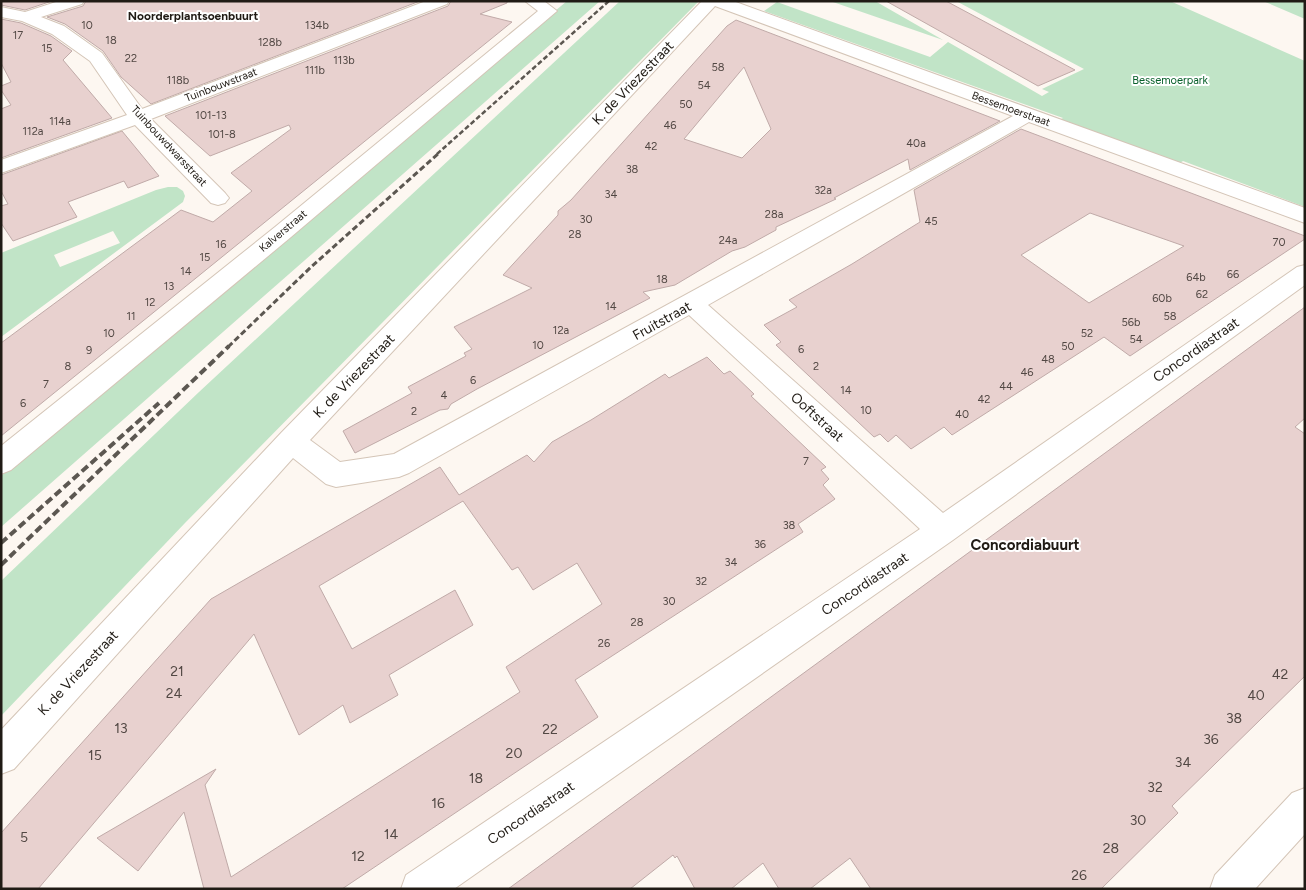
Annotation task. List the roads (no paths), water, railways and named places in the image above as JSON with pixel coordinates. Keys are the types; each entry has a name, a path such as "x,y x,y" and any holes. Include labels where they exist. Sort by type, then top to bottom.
{"street":[{"path":"26,17 76,1"},
{"name":"Tuinbouwstraat","path":"1,167 138,117 441,1"},
{"name":"Kalverstraat","path":"1,462 283,232 549,11 533,1"},
{"name":"K. de Vriezestraat","path":"1,756 292,441 712,1"},
{"name":"Bessemoerstraat","path":"717,1 1305,216"},
{"name":"Tuinbouwdwarsstraat","path":"1,12 26,17 58,30 96,57 138,117 218,198"},
{"name":"Fruitstraat","path":"292,441 336,475 399,465 692,304 1027,115"},
{"name":"Concordiastraat","path":"420,889 942,531 1305,272"},
{"name":"Ooftstraat","path":"692,304 942,531"},
{"path":"1229,889 1305,806"}],"railway":[{"path":"437,154 609,1"},
{"path":"228,347 311,267 439,153"},
{"path":"1,565 229,346"},
{"path":"1,543 159,403"}],"district":[{"name":"Noorderplantsoenbuurt","path":"193,16"},
{"name":"Concordiabuurt","path":"1025,545"}],"park label":[{"name":"Bessemoerpark","path":"1170,80"}]}
